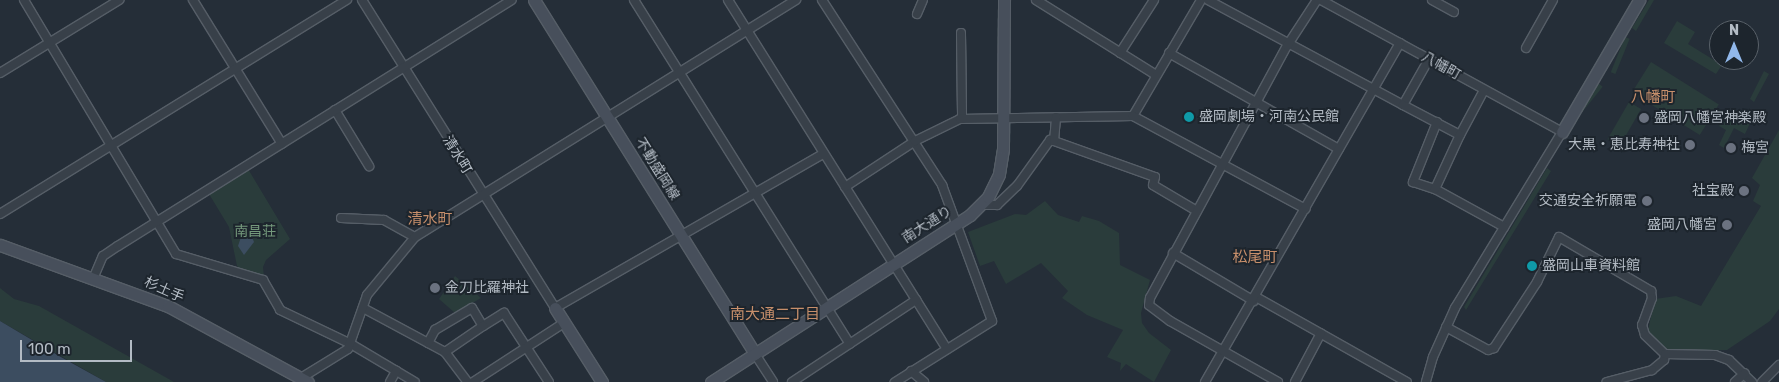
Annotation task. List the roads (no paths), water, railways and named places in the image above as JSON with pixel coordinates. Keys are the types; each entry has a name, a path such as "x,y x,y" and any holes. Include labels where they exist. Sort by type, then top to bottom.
{"street":[{"path":"24,0 176,254 263,280 280,310 351,344 415,382"},
{"path":"0,73 119,0"},
{"path":"193,0 282,144"},
{"path":"0,214 347,0"},
{"name":"清水町","path":"362,0 402,68 555,308"},
{"path":"93,279 103,256 511,0"},
{"name":"不動盛岡線","path":"534,0 755,354"},
{"path":"634,0 850,344"},
{"path":"728,0 947,349"},
{"path":"304,380 351,344 367,295 414,237 481,193 796,0"},
{"path":"822,0 942,185 992,321 895,382"},
{"path":"917,14 923,0"},
{"name":"南大通り","path":"711,382 894,265 957,223 981,204 999,174 1003,148 1004,0"},
{"path":"1036,0 1156,75"},
{"path":"1120,53 1154,0"},
{"path":"1133,116 1201,0"},
{"path":"1208,0 1460,135"},
{"path":"1278,382 1170,321 1149,305 1152,291 1256,102 1317,0"},
{"name":"八幡町","path":"1321,0 1562,132"},
{"path":"1432,0 1454,12"},
{"path":"1526,48 1553,0"},
{"path":"1426,382 1446,327 1639,0"},
{"path":"961,32 962,118"},
{"path":"1204,382 1255,299 1372,88 1400,43"},
{"path":"1169,53 1339,149"},
{"path":"1403,105 1429,60"},
{"path":"1435,189 1460,135 1484,90"},
{"path":"335,110 369,166"},
{"path":"845,187 914,141 962,118 1133,116 1306,209"},
{"path":"1054,141 1056,117"},
{"path":"1438,122 1413,182 1435,189 1504,227"},
{"path":"981,204 997,205 1005,199 1050,140 1155,178 1153,185 1197,211"},
{"path":"602,382 555,308 823,154"},
{"path":"341,218 384,220 414,237"},
{"path":"1446,327 1488,350 1494,348 1537,282 1559,237 1651,291 1652,298 1642,325 1645,335 1665,354 1715,355 1745,373 1752,382"},
{"name":"杉土手","path":"1,244 168,306 304,380"},
{"path":"1173,253 1406,382"},
{"path":"792,382 916,300"},
{"path":"363,308 446,352 468,382"},
{"path":"428,343 435,330 472,308 483,326"},
{"path":"446,352 504,313 549,382"},
{"path":"473,382 564,323"},
{"path":"1295,382 1321,334"},
{"path":"755,354 773,382"},
{"path":"1607,382 1652,370 1664,360 1665,354"},
{"path":"1762,382 1779,365"},
{"path":"390,382 396,371"},
{"path":"911,371 924,382"},
{"path":"1735,382 1745,373"}],"water":[{"path":"243,231 250,232 254,242 244,255 238,246"},
{"path":"0,321 59,356 106,382 0,382"}],"place":[{"name":"盛岡劇場・河南公民館","path":"1189,117"},
{"name":"盛岡八幡宮神楽殿","path":"1644,118"},
{"name":"大黒・恵比寿神社","path":"1690,145"},
{"name":"梅宮","path":"1731,148"},
{"name":"社宝殿","path":"1744,191"},
{"name":"交通安全祈願電","path":"1647,201"},
{"name":"盛岡八幡宮","path":"1727,225"},
{"name":"盛岡山車資料館","path":"1532,266"},
{"name":"金刀比羅神社","path":"435,288"}],"district":[{"name":"八幡町","path":"1653,98"},
{"name":"清水町","path":"430,220"},
{"name":"松尾町","path":"1255,258"},
{"name":"南大通二丁目","path":"775,315"}],"park label":[{"name":"南昌荘","path":"255,232"}]}
